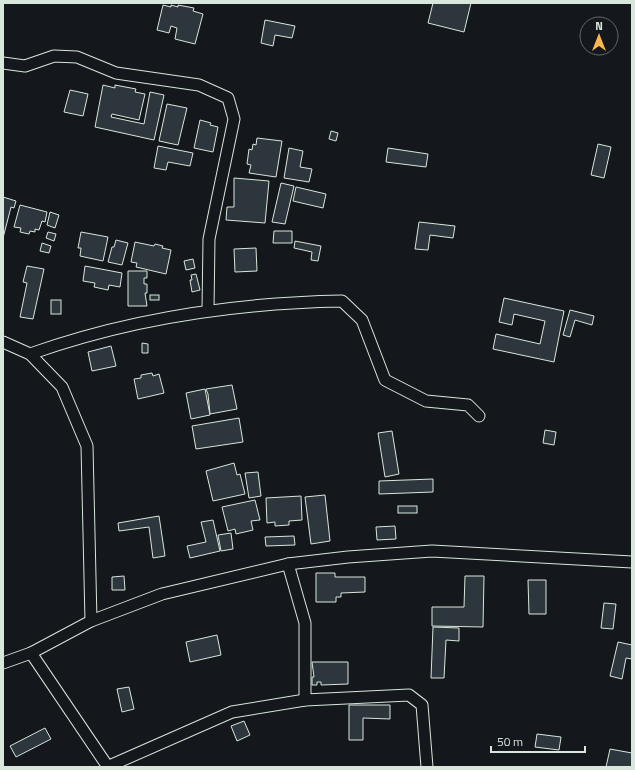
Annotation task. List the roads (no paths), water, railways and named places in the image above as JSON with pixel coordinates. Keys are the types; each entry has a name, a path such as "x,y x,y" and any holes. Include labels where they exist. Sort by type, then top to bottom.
{"street":[{"path":"3,63 25,66 54,56 77,57 116,73 199,85 228,98 234,119 209,239 208,310"},
{"path":"30,354 76,338 208,310 294,302 342,301 362,320 384,380 426,401 468,405 479,416"},
{"path":"3,342 30,354 62,387 87,446 91,621"},
{"path":"3,663 31,653 91,621 162,594 288,564 348,557 432,551 632,562"},
{"path":"288,564 305,623 305,700"},
{"path":"31,653 108,767 232,712 305,700 409,695 422,706 427,767"}]}
